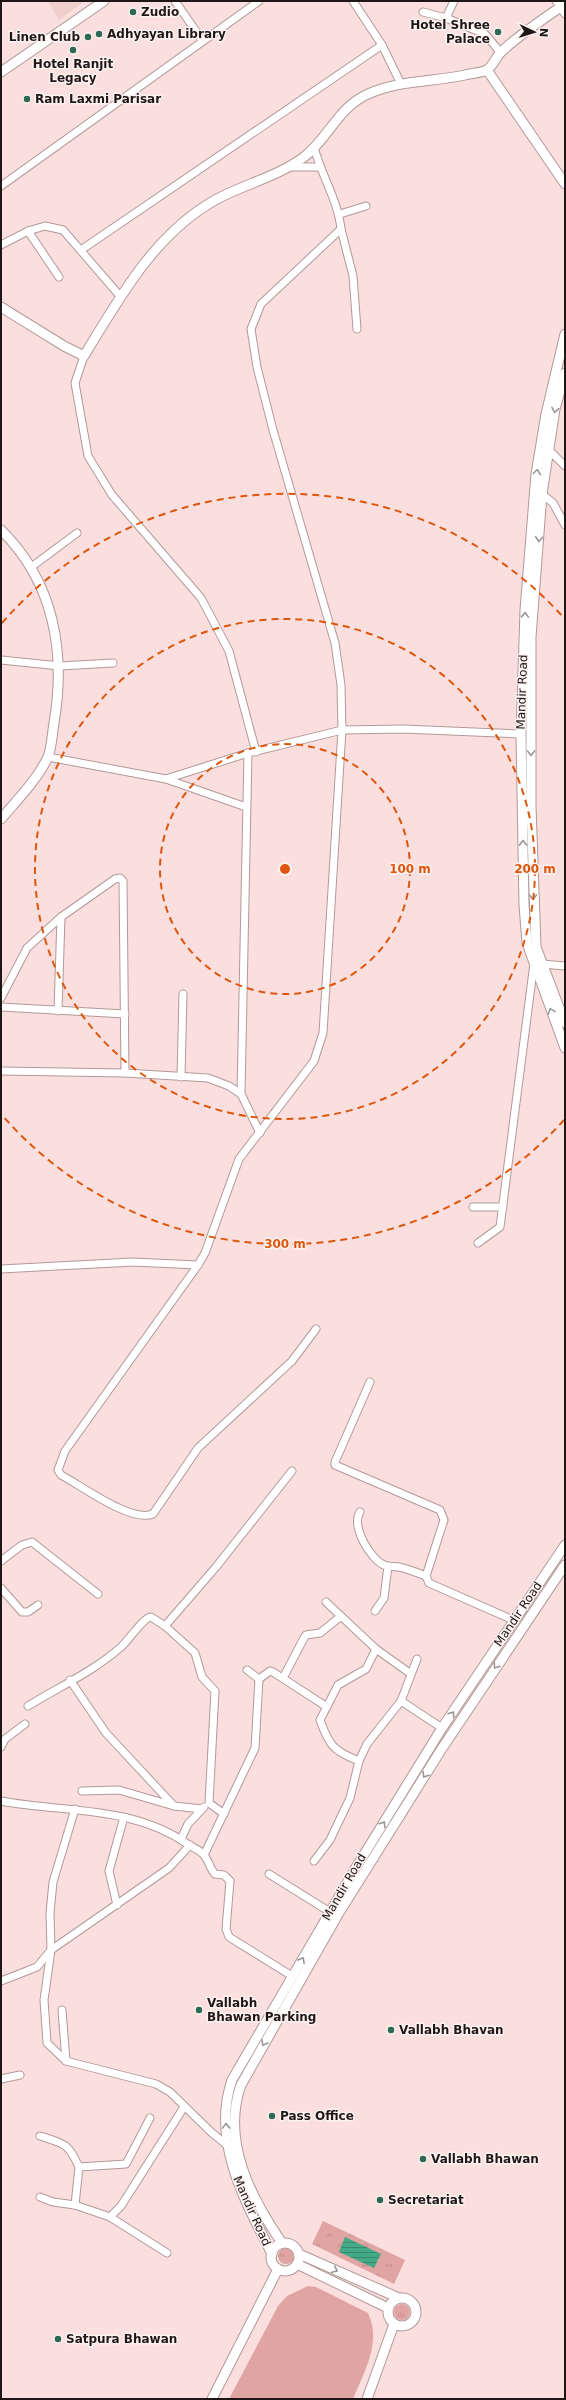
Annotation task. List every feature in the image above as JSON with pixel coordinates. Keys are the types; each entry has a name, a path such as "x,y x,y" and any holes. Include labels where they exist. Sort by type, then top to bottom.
{"street":[{"path":"1,72 104,1"},
{"path":"174,1 202,40"},
{"path":"1,186 202,40 259,1"},
{"path":"353,1 382,45 401,84"},
{"path":"446,18 454,1"},
{"path":"260,1133 241,1094 246,807 252,753 228,651 201,598 112,495 88,456 75,383 84,356 120,296 162,241 191,214 218,199 288,167 304,157 346,108 368,94 401,84 448,79 487,70 501,53 562,7"},
{"path":"423,12 446,18 485,34 501,53"},
{"path":"81,250 382,45"},
{"path":"487,70 565,184"},
{"path":"314,147 319,167 340,214 341,229 353,276 357,330"},
{"path":"288,167 319,167"},
{"path":"340,214 366,206"},
{"path":"1,245 28,231 45,226 63,230 120,296"},
{"path":"316,1329 292,1361 198,1448 153,1514 140,1516 120,1509 61,1474 59,1464 65,1451 198,1265 205,1253 239,1159 314,1060 323,1033 342,730 341,685 335,643 272,423 257,367 251,330 262,304 341,229"},
{"path":"28,231 59,277"},
{"path":"1,307 64,346 84,356"},
{"name":"Mandir Road","path":"565,334 546,414 536,474 525,610 521,734 524,905 527,943 538,963 565,1023"},
{"name":"Mandir Road","path":"565,373 555,410 542,494 531,637 531,813 536,947 538,963 565,1048"},
{"path":"549,450 565,466"},
{"path":"542,494 553,503 565,525"},
{"path":"1,530 15,544 30,568 50,609 60,666 59,693 48,757 36,777 1,819"},
{"path":"30,568 77,533"},
{"path":"1,660 60,666 114,663"},
{"path":"166,779 252,753 342,730 403,729 521,734"},
{"path":"48,757 166,779 246,807"},
{"path":"1,998 26,948 61,917 115,879 120,878 123,882 125,1073"},
{"path":"58,1011 61,917"},
{"path":"478,1242 500,1227 538,963 565,966"},
{"path":"181,1077 183,994"},
{"path":"1,1007 125,1014"},
{"path":"1,1071 125,1073 208,1078 229,1086 241,1094"},
{"path":"473,1207 503,1207"},
{"path":"1,1269 133,1262 198,1265"},
{"path":"370,1382 335,1465 440,1510 444,1520 426,1576 429,1583 513,1620"},
{"path":"165,1626 216,1567 292,1471"},
{"path":"360,1512 356,1519 358,1531 373,1556 382,1565 399,1567 426,1576"},
{"path":"1,1561 22,1545 32,1542 98,1594"},
{"name":"Mandir Road","path":"272,2254 242,2195 228,2146 226,2118 232,2080 372,1841 442,1728 513,1620 565,1545"},
{"name":"Mandir Road","path":"282,2243 264,2216 246,2181 235,2134 238,2093 250,2066 338,1915 451,1734 565,1565"},
{"path":"375,1611 384,1598 388,1566"},
{"path":"1,1588 22,1612 28,1612 38,1605"},
{"path":"326,1602 340,1617 376,1649 410,1674"},
{"path":"28,1706 111,1657 128,1641 148,1616 165,1626 195,1653 202,1677 215,1691 209,1803 188,1824 181,1839"},
{"path":"283,1678 306,1635 320,1634 340,1617"},
{"path":"359,1761 340,1754 328,1743 320,1720 338,1684 366,1669 376,1649"},
{"path":"314,1861 330,1840 350,1798 359,1761 367,1744 401,1701 410,1674 417,1659"},
{"path":"247,1670 259,1679"},
{"path":"259,1679 270,1671 327,1706"},
{"path":"204,1855 255,1748 259,1679"},
{"path":"70,1680 106,1733 174,1806"},
{"path":"401,1701 442,1728"},
{"path":"1,1747 5,1739 25,1724"},
{"path":"82,1791 120,1790 174,1806 202,1809"},
{"path":"1,1801 30,1807 75,1809 124,1817 181,1839 204,1855 215,1874 224,1875 230,1881 226,1930 229,1938 292,1976"},
{"path":"209,1803 224,1814"},
{"path":"75,1809 53,1882 50,1913 51,1950 44,2000 47,2043 66,2061 156,2084 170,2092 184,2107 228,2146"},
{"path":"117,1904 109,1871 124,1817"},
{"path":"372,1841 381,1846"},
{"path":"1,1980 37,1968 51,1950 169,1868 190,1846"},
{"path":"269,1874 330,1912"},
{"path":"62,2010 66,2061"},
{"path":"1,2079 20,2075"},
{"path":"110,2217 120,2206 184,2107"},
{"path":"79,2167 126,2164 150,2118"},
{"path":"40,2136 63,2143 71,2150 79,2167 75,2205"},
{"path":"40,2197 53,2202 75,2205 110,2217 167,2253"},
{"path":"299,2254 297,2264 289,2270 278,2268 274,2265 272,2254 274,2249 282,2243 293,2245 299,2254 399,2298 410,2300 416,2313 415,2318 408,2325 399,2326 394,2324 388,2317 388,2308 392,2302 399,2298"},
{"path":"297,2264 388,2308"},
{"path":"212,2399 278,2268"},
{"path":"367,2399 394,2324"}],"shaded area":[{"path":"48,1 85,1 59,20"},
{"path":"345,2237 381,2254 374,2268 339,2252"}],"green space":[{"path":"323,2221 405,2260 394,2284 312,2244"},
{"path":"286,2248 293,2253 294,2256 289,2263 286,2264 279,2259 278,2256 283,2249"},
{"path":"308,2286 316,2287 368,2313 372,2324 372,2346 370,2357 353,2399 229,2399 278,2306 287,2296"},
{"path":"402,2304 408,2306 410,2312 408,2318 402,2320 396,2318 394,2312 396,2306"}],"place":[{"name":"Zudio","path":"133,12"},
{"name":"Hotel Shree Palace","path":"498,32"},
{"name":"Adhyayan Library","path":"99,34"},
{"name":"Linen Club","path":"88,37"},
{"name":"Hotel Ranjit Legacy","path":"73,50"},
{"name":"Ram Laxmi Parisar","path":"27,99"},
{"name":"Vallabh Bhawan Parking","path":"199,2010"},
{"name":"Vallabh Bhavan","path":"391,2030"},
{"name":"Pass Office","path":"272,2116"},
{"name":"Vallabh Bhawan","path":"423,2159"},
{"name":"Secretariat","path":"380,2200"},
{"name":"Satpura Bhawan","path":"58,2339"}]}
